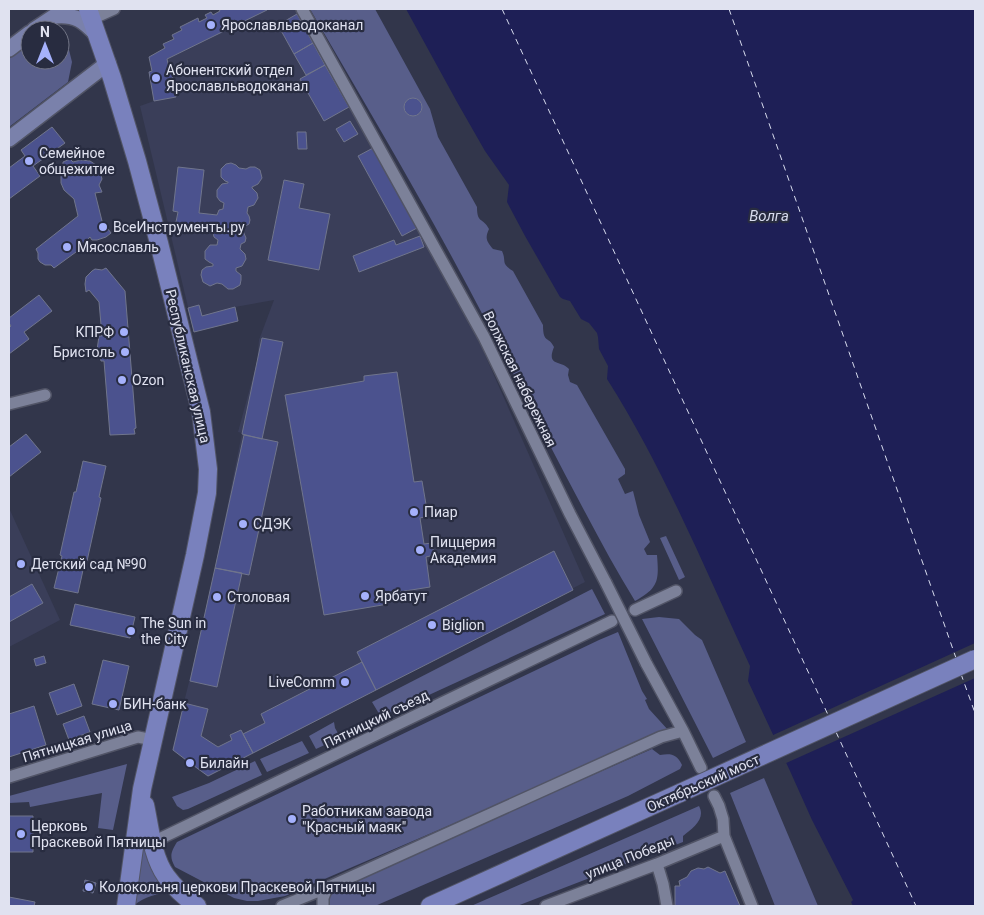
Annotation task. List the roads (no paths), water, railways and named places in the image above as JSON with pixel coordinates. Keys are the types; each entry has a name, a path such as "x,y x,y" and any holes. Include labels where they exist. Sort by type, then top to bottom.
{"main road":[{"path":"48,20 59,12 77,18 98,36"},
{"name":"Республиканская улица","path":"90,14 108,63 164,262 201,412 208,469 204,516 142,789 126,906"},
{"path":"9,49 20,41"},
{"path":"9,139 108,63"},
{"name":"Октябрьский мост","path":"430,906 975,659"},
{"path":"142,789 153,842 161,867 167,878 197,906"}],"street":[{"path":"90,14 114,9"},
{"name":"Волжская набережная","path":"302,9 484,337 570,514 701,768"},
{"path":"9,404 45,395"},
{"path":"635,610 676,591"},
{"name":"Пятницкий съезд","path":"153,842 612,621"},
{"path":"282,906 327,888 661,737 683,730"},
{"name":"Пятницкая улица","path":"9,777 138,737 154,740"},
{"path":"714,796 723,819 724,836 752,906"},
{"name":"улица Победы","path":"546,906 657,864 724,836"},
{"path":"657,864 667,906"},
{"path":"323,906 323,898 327,888"}],"water":[{"name":"Волга","path":"406,9 975,9 975,906 853,906 851,902 853,900 812,820 748,681 750,666 700,556 647,448 607,379 608,366 599,349 597,333 589,323 581,319 570,301 560,297 507,202 509,185 485,151"}],"place":[{"name":"Ярославльводоканал","path":"211,25"},
{"name":"Абонентский отдел Ярославльводоканал","path":"156,78"},
{"name":"Семейное общежитие","path":"29,161"},
{"name":"ВсеИнструменты.ру","path":"103,227"},
{"name":"Мясославль","path":"67,247"},
{"name":"КПРФ","path":"124,332"},
{"name":"Бристоль","path":"125,352"},
{"name":"Ozon","path":"122,380"},
{"name":"Пиар","path":"414,512"},
{"name":"СДЭК","path":"243,524"},
{"name":"Пиццерия Академия","path":"420,550"},
{"name":"Детский сад №90","path":"21,564"},
{"name":"Ярбатут","path":"365,596"},
{"name":"Столовая","path":"217,597"},
{"name":"Biglion","path":"432,625"},
{"name":"The Sun in the City","path":"131,631"},
{"name":"LiveComm","path":"345,682"},
{"name":"БИН-банк","path":"113,704"},
{"name":"Билайн","path":"190,763"},
{"name":"Работникам завода \"Красный маяк\"","path":"292,819"},
{"name":"Церковь Праскевой Пятницы","path":"21,834"},
{"name":"Колокольня церкови Праскевой Пятницы","path":"89,887"}]}
